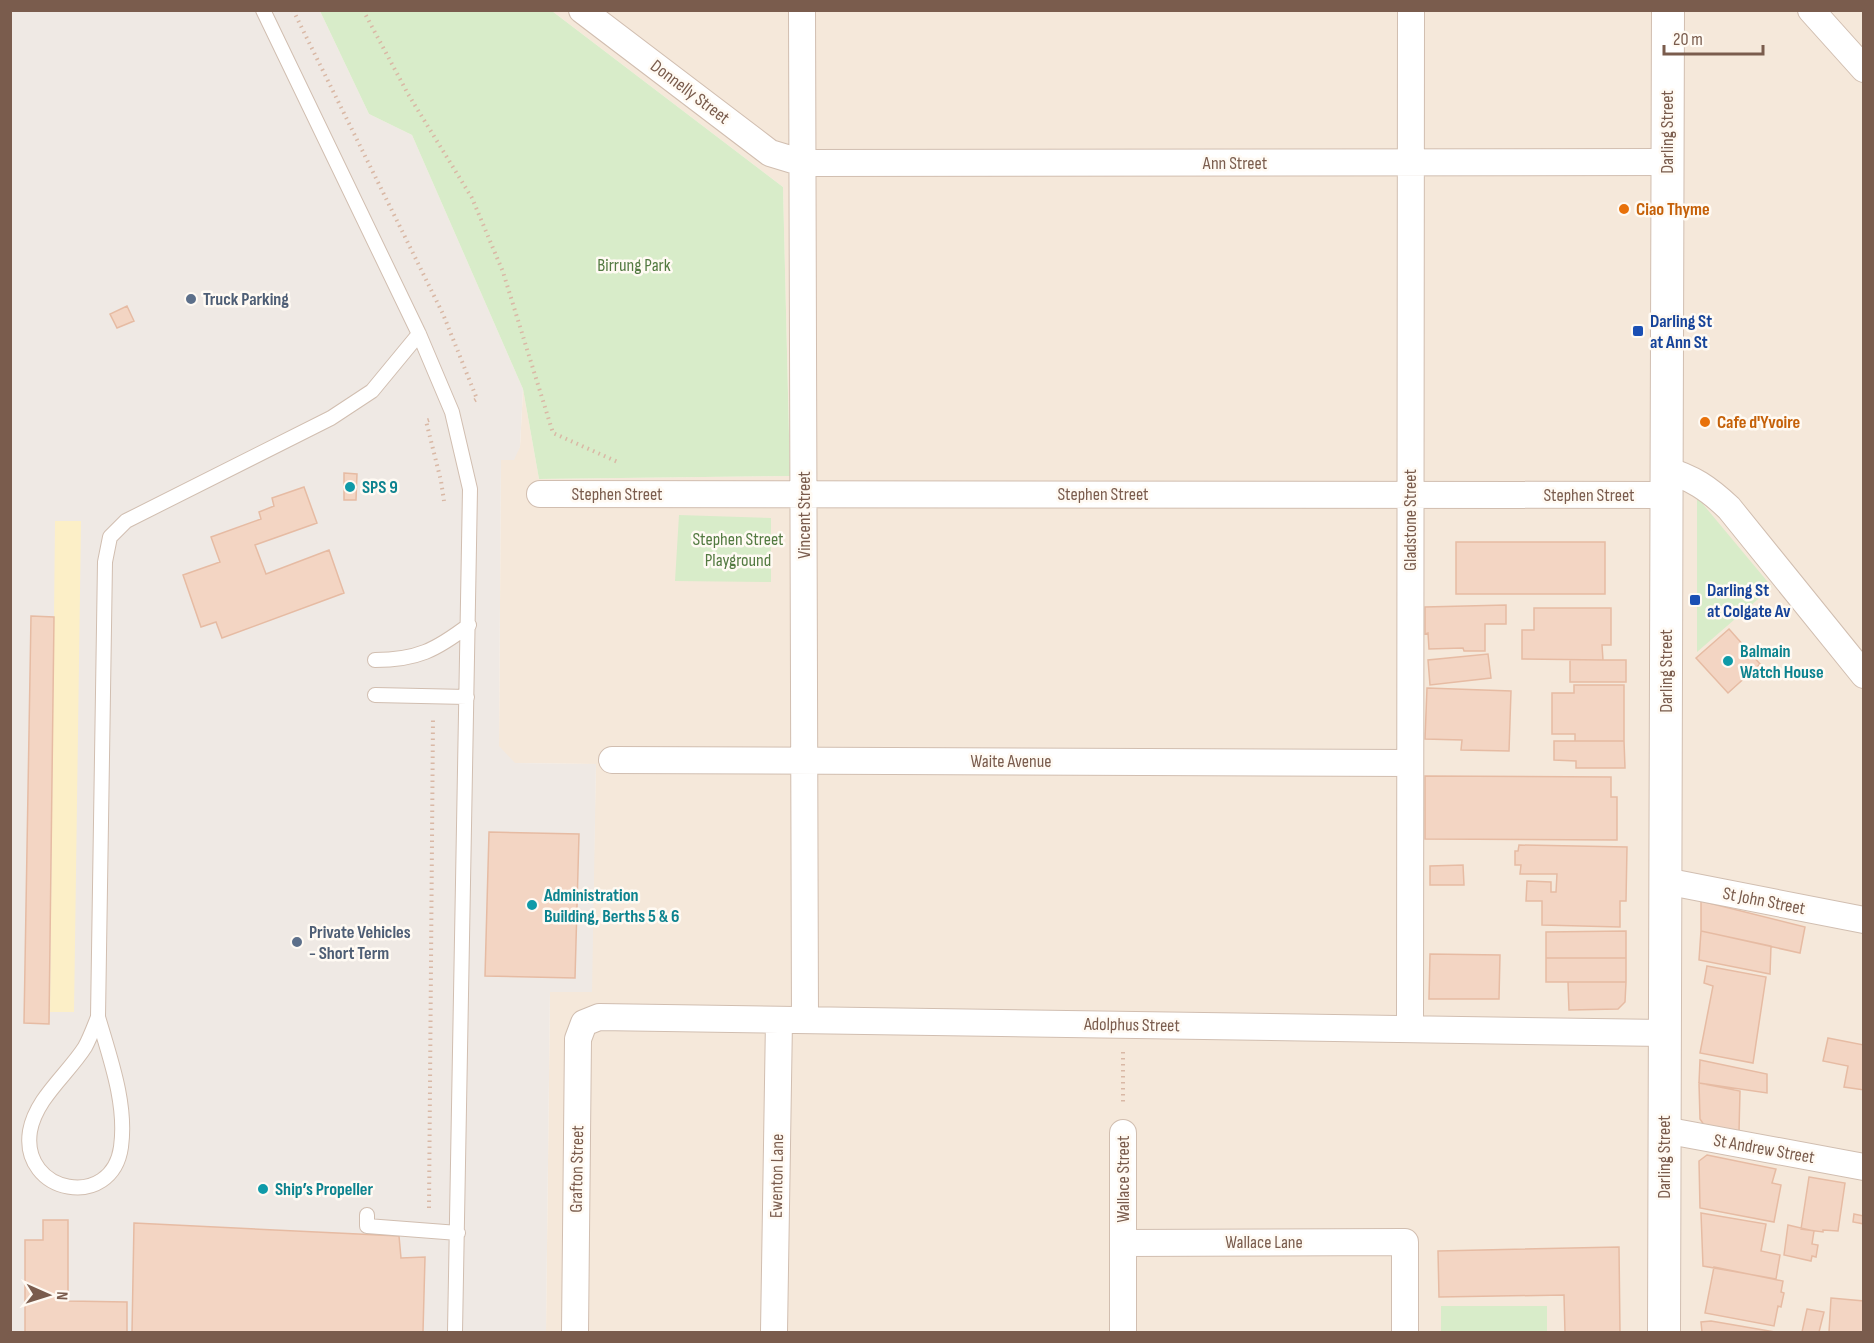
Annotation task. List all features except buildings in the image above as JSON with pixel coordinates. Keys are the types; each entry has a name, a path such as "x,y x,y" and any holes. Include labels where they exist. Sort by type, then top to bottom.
{"street":[{"name":"Donnelly Street","path":"582,10 770,153 803,163"},
{"name":"Vincent Street","path":"802,10 805,1020"},
{"name":"Gladstone Street","path":"1410,1029 1411,10"},
{"name":"Darling Street","path":"1664,1332 1668,10"},
{"path":"1811,10 1863,69"},
{"name":"Ann Street","path":"803,163 1667,162"},
{"name":"Stephen Street","path":"540,494 1410,495 1666,483 1688,476 1714,494 1729,508 1863,675"},
{"name":"Waite Avenue","path":"612,760 1410,762"},
{"name":"St John Street","path":"1665,881 1863,920"},
{"name":"Adolphus Street","path":"599,1017 1664,1033"},
{"name":"Grafton Street","path":"575,1332 578,1039 584,1023 599,1017"},
{"name":"Ewenton Lane","path":"774,1332 779,1020"},
{"name":"St Andrew Street","path":"1664,1130 1863,1167"},
{"name":"Wallace Street","path":"1123,1133 1123,1332"},
{"name":"Wallace Lane","path":"1123,1243 1405,1242 1405,1332"}],"lane":[{"path":"263,10 419,334 452,412 470,489 455,1332"},
{"path":"98,1017 85,1046 42,1102 31,1127 29,1146 32,1160 47,1179 66,1187 87,1187 101,1182 113,1169 121,1148 121,1108 110,1057 98,1017 105,562 110,537 126,520 331,418 372,391 419,334"},
{"path":"375,660 402,660 442,645 469,625"},
{"path":"375,695 467,697"},
{"path":"367,1215 367,1226 458,1233"}],"path":[{"path":"293,10 443,314 477,399 452,412 426,421 441,481 444,504"},
{"path":"363,10 408,94 472,198 503,272 553,433 627,466"},
{"path":"429,1232 433,697"},
{"name":"Wallace Street","path":"1123,1025 1123,1133"}],"shaded area":[{"path":"10,11 320,11 369,114 412,135 523,389 520,447 514,460 501,460 499,746 515,763 596,764 592,992 550,992 546,1332 11,1332"},
{"path":"552,11 1863,11 1863,1332 546,1332 550,991 591,992 596,764 514,763 499,747 501,460 520,447 523,389 539,479 790,476 783,187"}],"green space":[{"name":"Birrung Park","path":"320,11 552,11 783,187 790,476 539,479 523,389 412,135 369,114"},
{"path":"1697,497 1772,587 1697,652"},
{"name":"Stephen Street Playground","path":"679,515 771,518 771,582 675,581"},
{"path":"1441,1306 1547,1306 1547,1332 1441,1332"}],"sand":[{"path":"55,521 81,521 74,1012 50,1012"}],"place":[{"name":"Ciao Thyme","path":"1624,209"},
{"name":"Truck Parking","path":"191,299"},
{"name":"Darling St at Ann St","path":"1638,331"},
{"name":"Cafe d'Yvoire","path":"1705,422"},
{"name":"SPS 9","path":"350,487"},
{"name":"Darling St at Colgate Av","path":"1695,600"},
{"name":"Balmain Watch House","path":"1728,661"},
{"name":"Administration Building, Berths 5 & 6","path":"532,905"},
{"name":"Private Vehicles - Short Term","path":"297,942"},
{"name":"Ship’s Propeller","path":"263,1189"}]}
